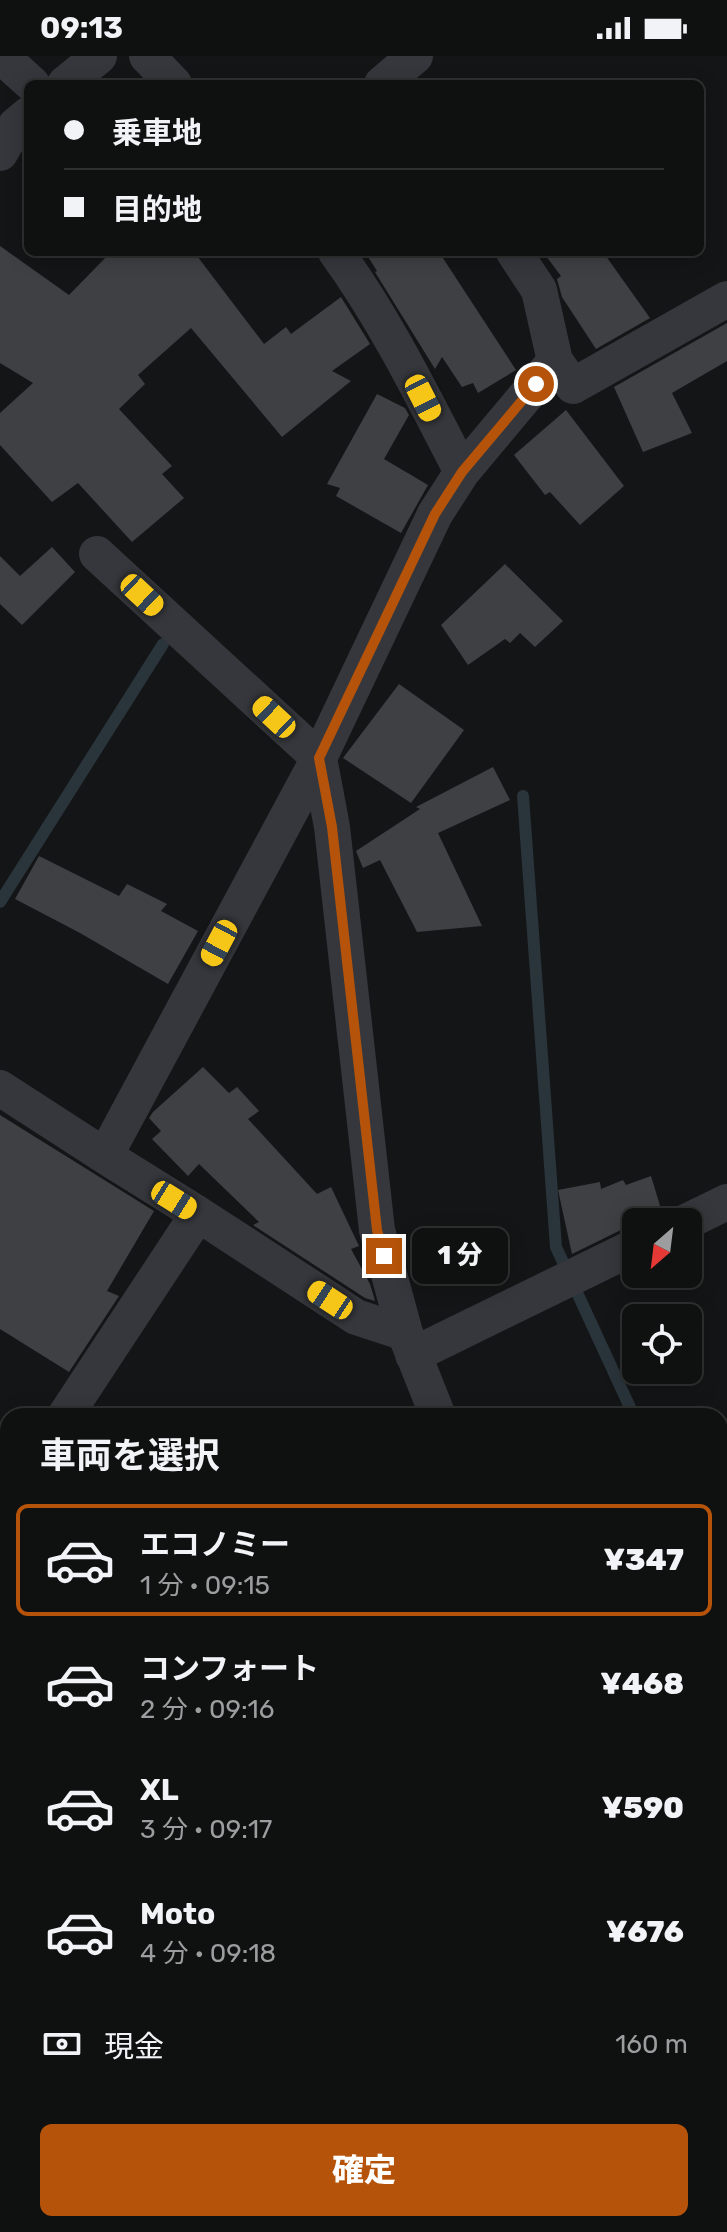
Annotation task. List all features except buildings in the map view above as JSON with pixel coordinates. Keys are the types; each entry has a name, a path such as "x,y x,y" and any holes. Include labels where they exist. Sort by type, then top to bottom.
{"street":[{"path":"1,56 28,80"},
{"path":"70,80 99,56"},
{"path":"147,56 170,80"},
{"path":"0,153 16,125 24,118"},
{"path":"339,256 377,313 462,472"},
{"path":"517,256 539,290 555,361 573,386 727,299"},
{"path":"105,1156 319,758 435,514 462,472 555,361"},
{"path":"97,554 319,758 332,827 377,1230 409,1344 435,1408"},
{"path":"0,1088 356,1317 409,1344"},
{"path":"702,1214 727,1202"},
{"path":"70,1408 198,1214"},
{"path":"409,1344 622,1252"}],"waterway":[{"path":"0,902 163,644"},
{"path":"523,796 556,1247 630,1408"}],"route":[{"path":"384,1256 377,1230 332,827 319,758 435,514 462,472 536,384"}]}
